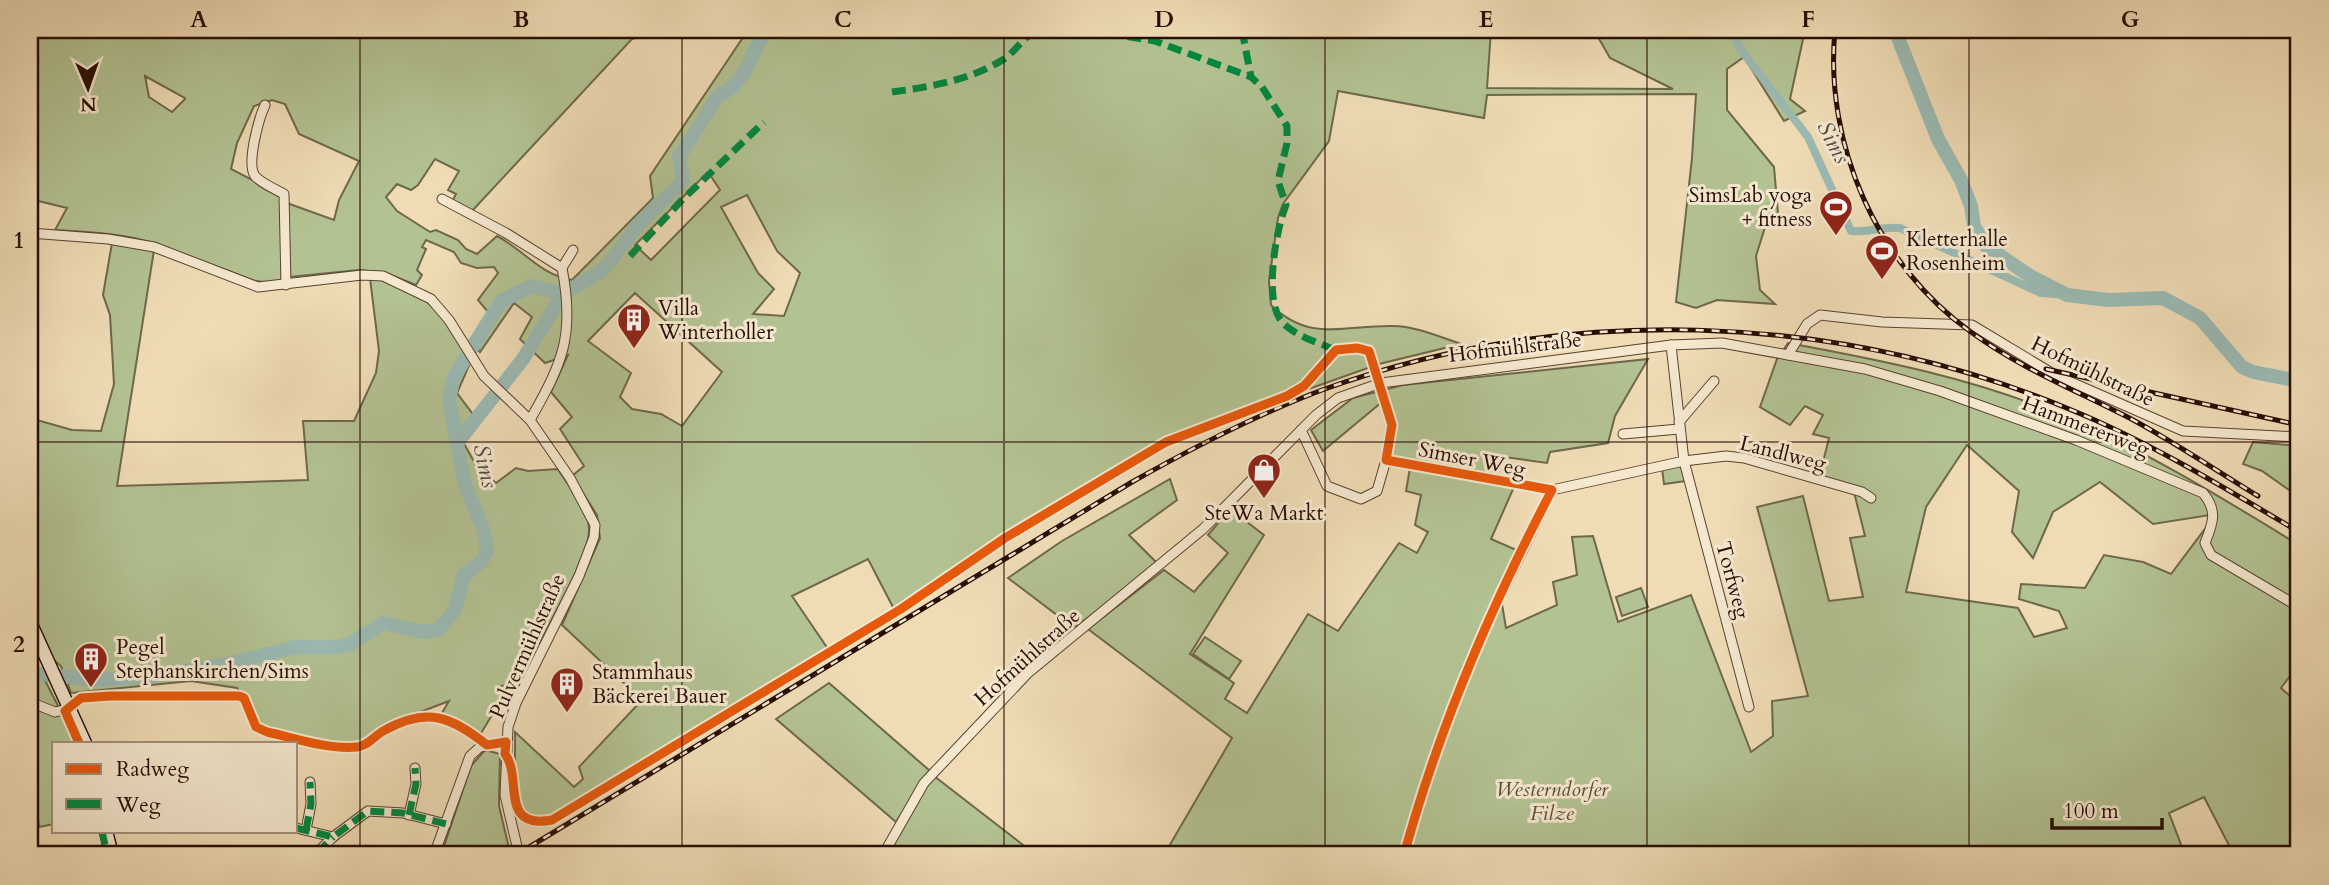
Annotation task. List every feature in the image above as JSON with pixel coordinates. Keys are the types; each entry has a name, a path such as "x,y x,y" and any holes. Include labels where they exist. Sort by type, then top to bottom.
{"main road":[{"path":"30,622 85,742"},
{"path":"106,832 112,855"}],"street":[{"path":"265,105 256,124 253,169 260,180 284,194 286,285"},
{"path":"442,200 506,233 562,268"},
{"path":"30,233 131,242 171,252 248,285 286,285 342,277 383,276 431,299 495,387 530,420 555,374 564,349 570,312 562,268 573,250"},
{"name":"Hofmühlstraße","path":"883,855 924,783 1028,673 1203,529 1301,430 1338,398 1400,378 1671,345 1723,343 1788,355 1807,324 1821,315 1882,322 1972,325 2055,374 2183,432 2299,437"},
{"path":"1671,345 1684,461"},
{"name":"Hammererweg","path":"1788,355 1865,369 1940,391 2089,445 2203,494 2211,503 2214,514 2205,543 2211,555 2299,607"},
{"path":"1623,433 1679,425 1714,381"},
{"name":"Pulvermühlstraße","path":"519,855 505,795 506,742 516,703 579,576 594,537 595,525 590,511 530,420"},
{"name":"Simser Weg","path":"1301,430 1324,482 1332,489 1356,498 1366,498 1377,491 1386,460 1552,491 1684,461"},
{"name":"Landlweg","path":"1684,461 1735,456 1862,492 1871,498"},
{"name":"Torfweg","path":"1684,461 1749,707"},
{"path":"1494,609 1552,491"},
{"path":"30,702 55,712 71,708"},
{"path":"434,855 470,756 481,747 506,742"},
{"path":"410,815 416,784 415,768"},
{"path":"310,782 311,804 301,829 333,837"},
{"path":"317,853 333,837 368,811 410,815 446,824"}],"green space":[{"path":"30,30 649,30 631,40 472,211 452,202 456,194 448,190 459,171 435,159 418,185 411,190 397,184 386,197 397,211 430,232 436,230 458,240 466,249 477,254 497,236 541,268 572,280 653,198 650,176 748,30 1491,30 1487,88 1673,89 1610,58 1594,30 1805,30 1790,99 1805,111 1784,121 1744,57 1727,69 1727,110 1774,167 1779,225 1766,224 1756,256 1760,290 1775,304 1717,300 1696,308 1676,302 1692,158 1696,94 1487,95 1484,118 1338,91 1329,141 1283,204 1278,218 1269,281 1271,305 1285,317 1314,328 1401,326 1461,344 1379,364 1306,390 1292,391 1168,440 1037,517 894,609 868,559 792,596 828,649 557,816 542,818 530,815 521,807 515,793 515,732 574,787 583,779 579,767 642,700 562,625 600,538 597,515 572,476 584,466 560,429 572,417 551,392 568,355 545,363 520,339 532,317 514,303 480,352 470,340 489,313 478,300 498,273 494,267 477,268 461,263 454,252 426,240 422,247 426,249 417,270 422,275 416,285 386,273 359,270 289,277 287,203 334,220 339,200 359,161 299,134 285,104 272,100 254,106 237,143 231,169 278,193 282,201 284,275 281,281 247,280 159,245 132,238 55,230 67,208 30,199","holes":["145,76 185,99 172,112 149,97","708,172 720,190 651,260 635,245","747,195 777,251 800,273 784,316 753,314 774,289 758,273 721,207","635,293 722,372 682,426 661,414 632,409 620,397 631,373 588,341"]},
{"path":"112,243 154,250 117,486 308,480 303,421 354,421 376,373 379,351 370,278 389,281 419,296 442,318 471,361 457,393 478,421 462,440 477,467 496,483 516,468 528,471 558,469 586,515 589,531 587,544 571,583 518,681 499,687 501,700 480,735 442,713 449,701 397,721 364,743 351,745 349,749 269,735 237,688 191,681 71,693 61,666 51,658 30,612 30,418 72,430 101,431 114,384 110,315 103,295"},
{"name":"Westerndorfer Filze","path":"1788,343 1960,380 2028,402 2153,459 2299,545 2299,664 2281,688 2299,704 2299,848 2285,855 2234,855 2204,797 2169,813 2185,855 1408,855 1450,723 1487,629 1502,604 1506,628 1557,605 1553,582 1577,575 1572,537 1593,536 1618,622 1691,595 1751,752 1773,736 1772,701 1808,696 1757,507 1803,496 1829,601 1863,597 1850,538 1865,536 1854,492 1818,482 1829,438 1813,434 1823,415 1805,406 1790,425 1760,407 1777,359","holes":["1942,387 2021,416 2021,422 1938,393","1967,445 2019,491 2012,532 2033,558 2053,512 2100,482 2153,524 2216,514 2171,574 2143,562 2104,555 2085,588 2021,584 2019,599 2059,611 2067,628 2034,637 2018,608 1906,592 1926,507"]},
{"path":"1648,359 1615,416 1608,443 1550,452 1547,463 1498,456 1493,478 1390,458 1397,425 1388,397 1323,451 1311,430 1353,398 1403,385"},
{"path":"2253,442 2299,446 2299,497 2262,471 2243,464"},
{"path":"1681,466 1686,481 1664,484 1662,468"},
{"path":"1410,468 1514,487 1491,539 1521,552 1455,689 1402,855 1164,855 1232,738 1088,629 1164,570 1194,592 1228,553 1208,535 1230,509 1264,535 1190,654 1234,683 1225,699 1247,713 1308,614 1338,631 1399,543 1417,553 1428,532 1415,525 1421,495 1406,491"},
{"path":"1170,479 1177,500 1129,535 1159,565 1074,628 1008,578 1062,541"},
{"path":"1641,588 1648,607 1622,616 1616,597"},
{"path":"1205,637 1241,661 1229,679 1193,654"},
{"path":"30,651 76,742 52,742 52,824 39,827 35,793 30,791"},
{"path":"829,683 930,771 896,822 776,719"},
{"path":"485,750 500,754 499,806 509,848 497,855 441,855 471,766"},
{"path":"934,776 1036,855 887,855 904,819"}],"waterway":[{"name":"Sims","path":"30,673 98,680 155,676 228,664 295,647 337,647 350,644 383,623 423,632 438,630 455,610 464,575 482,561 487,550 485,535 464,481 449,399 454,377 501,301 532,286 563,294 603,270 639,224 683,181 679,157 718,96 733,87 744,73 765,30"},
{"name":"Sims","path":"1731,30 1741,50 1808,137 1851,231 1900,228 2041,293 2067,295"},
{"name":"Sims","path":"1895,30 1938,139 1961,180 1971,206 1974,226 1986,246 2030,276 2067,295 2108,300 2163,298 2200,318 2242,367 2253,372 2299,381"},
{"path":"458,442 523,359 563,294"}],"railway":[{"path":"1835,30 1834,73 1838,116 1848,158 1864,199 1884,237 1909,273 1938,304 1990,345 2030,369 2151,430 2258,496"},
{"path":"516,855 1132,482 1202,444 1322,390 1414,362 1507,342 1602,332 1697,330 1792,337 1887,352 1979,376 2099,422 2187,466 2299,532"},
{"path":"2046,369 2299,425"}],"marked path":[{"path":"892,92 935,85 978,72 1004,59 1037,30"},
{"path":"1086,30 1155,41 1251,77"},
{"path":"1242,30 1251,77 1262,87 1287,126 1287,143 1278,181 1286,205 1278,231 1273,265 1273,298 1276,312 1282,322 1294,331 1336,350"},
{"path":"630,256 681,201 764,122"},
{"path":"409,815 416,784 415,768"},
{"path":"306,830 311,804 310,782"},
{"path":"298,828 333,837 368,811 403,813 446,824"},
{"path":"102,832 107,855"},
{"path":"317,853 333,837"}],"cycle path":[{"path":"79,742 65,711 81,698 110,696 239,696 244,698 256,727 267,732 335,747 365,745 381,732 400,723 426,717 438,718 462,727 487,745 506,742 505,754 510,764 518,810 524,817 535,821 552,820 901,609 1005,538 1166,442 1287,396 1304,386 1336,350 1357,348 1369,351 1392,425 1386,460 1552,490 1529,534 1468,669 1433,761 1404,855"}],"place":[{"name":"SimsLab yoga + fitness","path":"1836,237"},
{"name":"Kletterhalle Rosenheim","path":"1882,281"},
{"name":"Villa Winterholler","path":"634,350"},
{"name":"SteWa Markt","path":"1264,500"},
{"name":"Pegel Stephanskirchen/Sims","path":"91,689"},
{"name":"Stammhaus Bäckerei Bauer","path":"567,714"}]}
